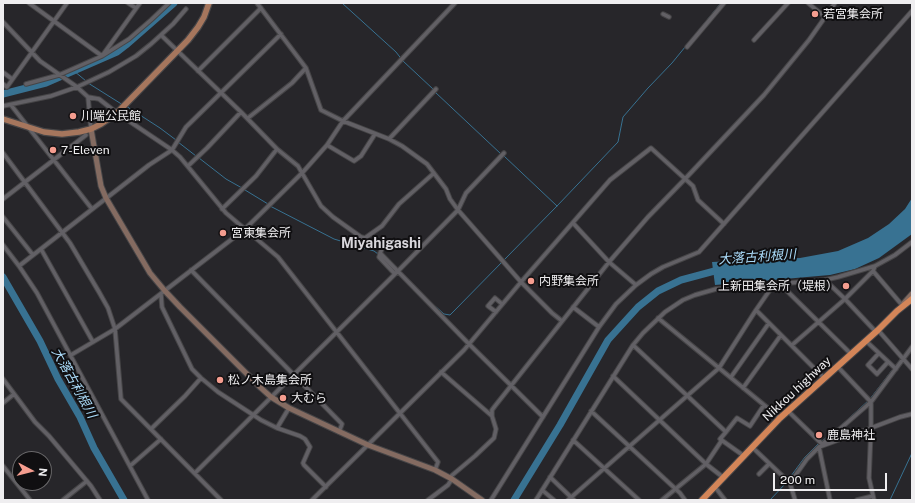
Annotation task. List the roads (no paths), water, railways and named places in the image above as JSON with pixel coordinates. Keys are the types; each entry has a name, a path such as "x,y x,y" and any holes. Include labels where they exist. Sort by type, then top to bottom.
{"highway":[{"name":"Nikkou highway","path":"702,500 788,410 912,299"}],"main road":[{"path":"3,118 44,132 62,134 91,129 102,124 117,113 178,51 198,27 204,17 208,3"}],"street":[{"path":"29,3 102,56"},
{"path":"4,87 12,79 67,3"},
{"path":"128,3 136,8"},
{"path":"102,56 140,3"},
{"path":"26,84 59,75 102,56 129,40 169,3"},
{"path":"257,3 306,68 321,110 343,121 389,139 427,164 446,190 458,210 521,282 562,321"},
{"path":"71,355 115,329 245,229 303,172 327,145 343,121 455,3"},
{"path":"687,47 724,3"},
{"path":"754,40 788,3"},
{"path":"808,3 825,17"},
{"path":"428,500 448,485 451,478 494,438 496,429 492,416 492,410 510,386 609,262 648,217 685,180 764,95 808,40 835,3"},
{"path":"198,71 261,8"},
{"path":"3,106 51,96 77,87 122,65 136,56 161,35 186,9"},
{"path":"491,500 599,327 616,304 636,285 651,274 663,267 699,252 912,11"},
{"path":"663,14 669,17"},
{"path":"3,22 40,61 77,87 88,97 99,99 172,150 188,166 222,209 278,257 438,462 435,470"},
{"path":"4,32 8,27"},
{"path":"19,266 149,165 172,150 186,127 281,34"},
{"path":"161,35 248,118 277,149 298,166 303,172 321,206 333,217 361,237 382,248 379,257 543,417"},
{"path":"248,118 292,83 306,68"},
{"path":"4,73 12,79"},
{"path":"389,139 436,89"},
{"path":"88,97 91,129 102,186 106,198 150,273 163,292 271,397 289,408 368,445 435,470 451,478 482,500"},
{"path":"12,104 92,209"},
{"path":"188,166 241,112"},
{"path":"327,145 354,161 361,156 375,134"},
{"path":"3,199 86,135"},
{"path":"312,500 469,344 610,180 651,148 693,186 698,200 724,224"},
{"path":"222,209 256,176 277,149"},
{"path":"3,153 62,232 100,292 108,308 115,329 121,399 221,500"},
{"path":"194,473 458,210 466,193 504,153"},
{"path":"365,238 382,226 399,204 434,173"},
{"path":"3,217 33,255"},
{"path":"573,223 609,262 636,285"},
{"path":"536,500 633,345 658,318 683,300 695,295 716,290 825,280 875,266 912,244"},
{"path":"3,245 37,293 148,500"},
{"path":"41,249 93,342"},
{"path":"792,345 845,298 873,271 875,266"},
{"path":"191,270 342,424 339,432"},
{"path":"873,271 902,305"},
{"path":"825,280 845,298 904,358 912,369"},
{"path":"550,477 571,499 604,468 719,368 774,284"},
{"path":"780,284 851,354"},
{"path":"163,292 162,307 192,369 218,392 277,428 305,439 310,447 303,463 326,487"},
{"path":"897,311 912,294"},
{"path":"496,312 488,306 495,298 502,304"},
{"path":"573,307 599,327"},
{"path":"756,310 824,378"},
{"path":"658,318 780,418"},
{"path":"731,377 769,323"},
{"path":"743,388 782,335"},
{"path":"866,340 896,369"},
{"path":"633,345 726,432"},
{"path":"789,481 820,444 870,401 912,347"},
{"path":"879,353 868,365 877,374 888,362"},
{"path":"837,366 870,401 868,478 873,498 857,500"},
{"path":"441,372 492,416"},
{"path":"613,376 706,464 724,478"},
{"path":"152,429 201,378"},
{"path":"3,379 35,422 49,436 87,481 100,500"},
{"path":"3,403 14,394"},
{"path":"662,500 706,464 722,440 720,439 737,418 750,426 764,405"},
{"path":"277,428 289,408"},
{"path":"788,410 820,444 830,500"},
{"path":"591,411 630,446 685,500"},
{"path":"820,444 912,414"},
{"path":"130,466 161,439"},
{"path":"574,440 639,500"},
{"path":"722,440 744,456"},
{"path":"752,447 789,481 795,500"},
{"path":"759,474 769,464"},
{"path":"3,466 30,500"},
{"path":"63,500 87,481"},
{"path":"715,487 725,500"},
{"path":"542,490 554,500"}],"water":[{"path":"912,198 912,234 879,258 855,269 830,275 715,285 712,262 800,258 838,251 868,238 889,224 905,209"}],"waterway":[{"path":"3,94 46,83 117,52 174,3"},
{"path":"342,3 396,52 403,61 433,89"},
{"path":"426,298 444,314 450,315 618,142 623,117 672,63 721,3"},
{"path":"74,71 86,81"},
{"path":"88,83 123,105"},
{"path":"435,92 501,154"},
{"path":"126,106 176,140"},
{"path":"178,142 196,156"},
{"path":"504,156 557,206"},
{"path":"199,158 226,179 242,188"},
{"path":"245,190 268,204"},
{"path":"270,206 334,239 374,251 378,254"},
{"name":"大落古利根川","path":"514,500 560,425 608,340 638,307 658,291 681,280 722,269"},
{"name":"大落古利根川","path":"3,277 40,341 58,379 80,417 94,448 124,500"},
{"path":"870,399 893,369"},
{"path":"822,441 868,401"},
{"path":"788,480 805,457 819,443"},
{"path":"890,500 912,453"},
{"path":"770,500 786,483"}],"place":[{"name":"若宮集会所","path":"815,14"},
{"name":"川端公民館","path":"73,116"},
{"name":"7-Eleven","path":"53,150"},
{"name":"宮東集会所","path":"223,233"},
{"name":"内野集会所","path":"531,281"},
{"name":"上新田集会所（堤根）","path":"846,286"},
{"name":"松ノ木島集会所","path":"220,380"},
{"name":"大むら","path":"283,398"},
{"name":"鹿島神社","path":"819,435"}],"district":[{"name":"Miyahigashi","path":"381,244"}]}
